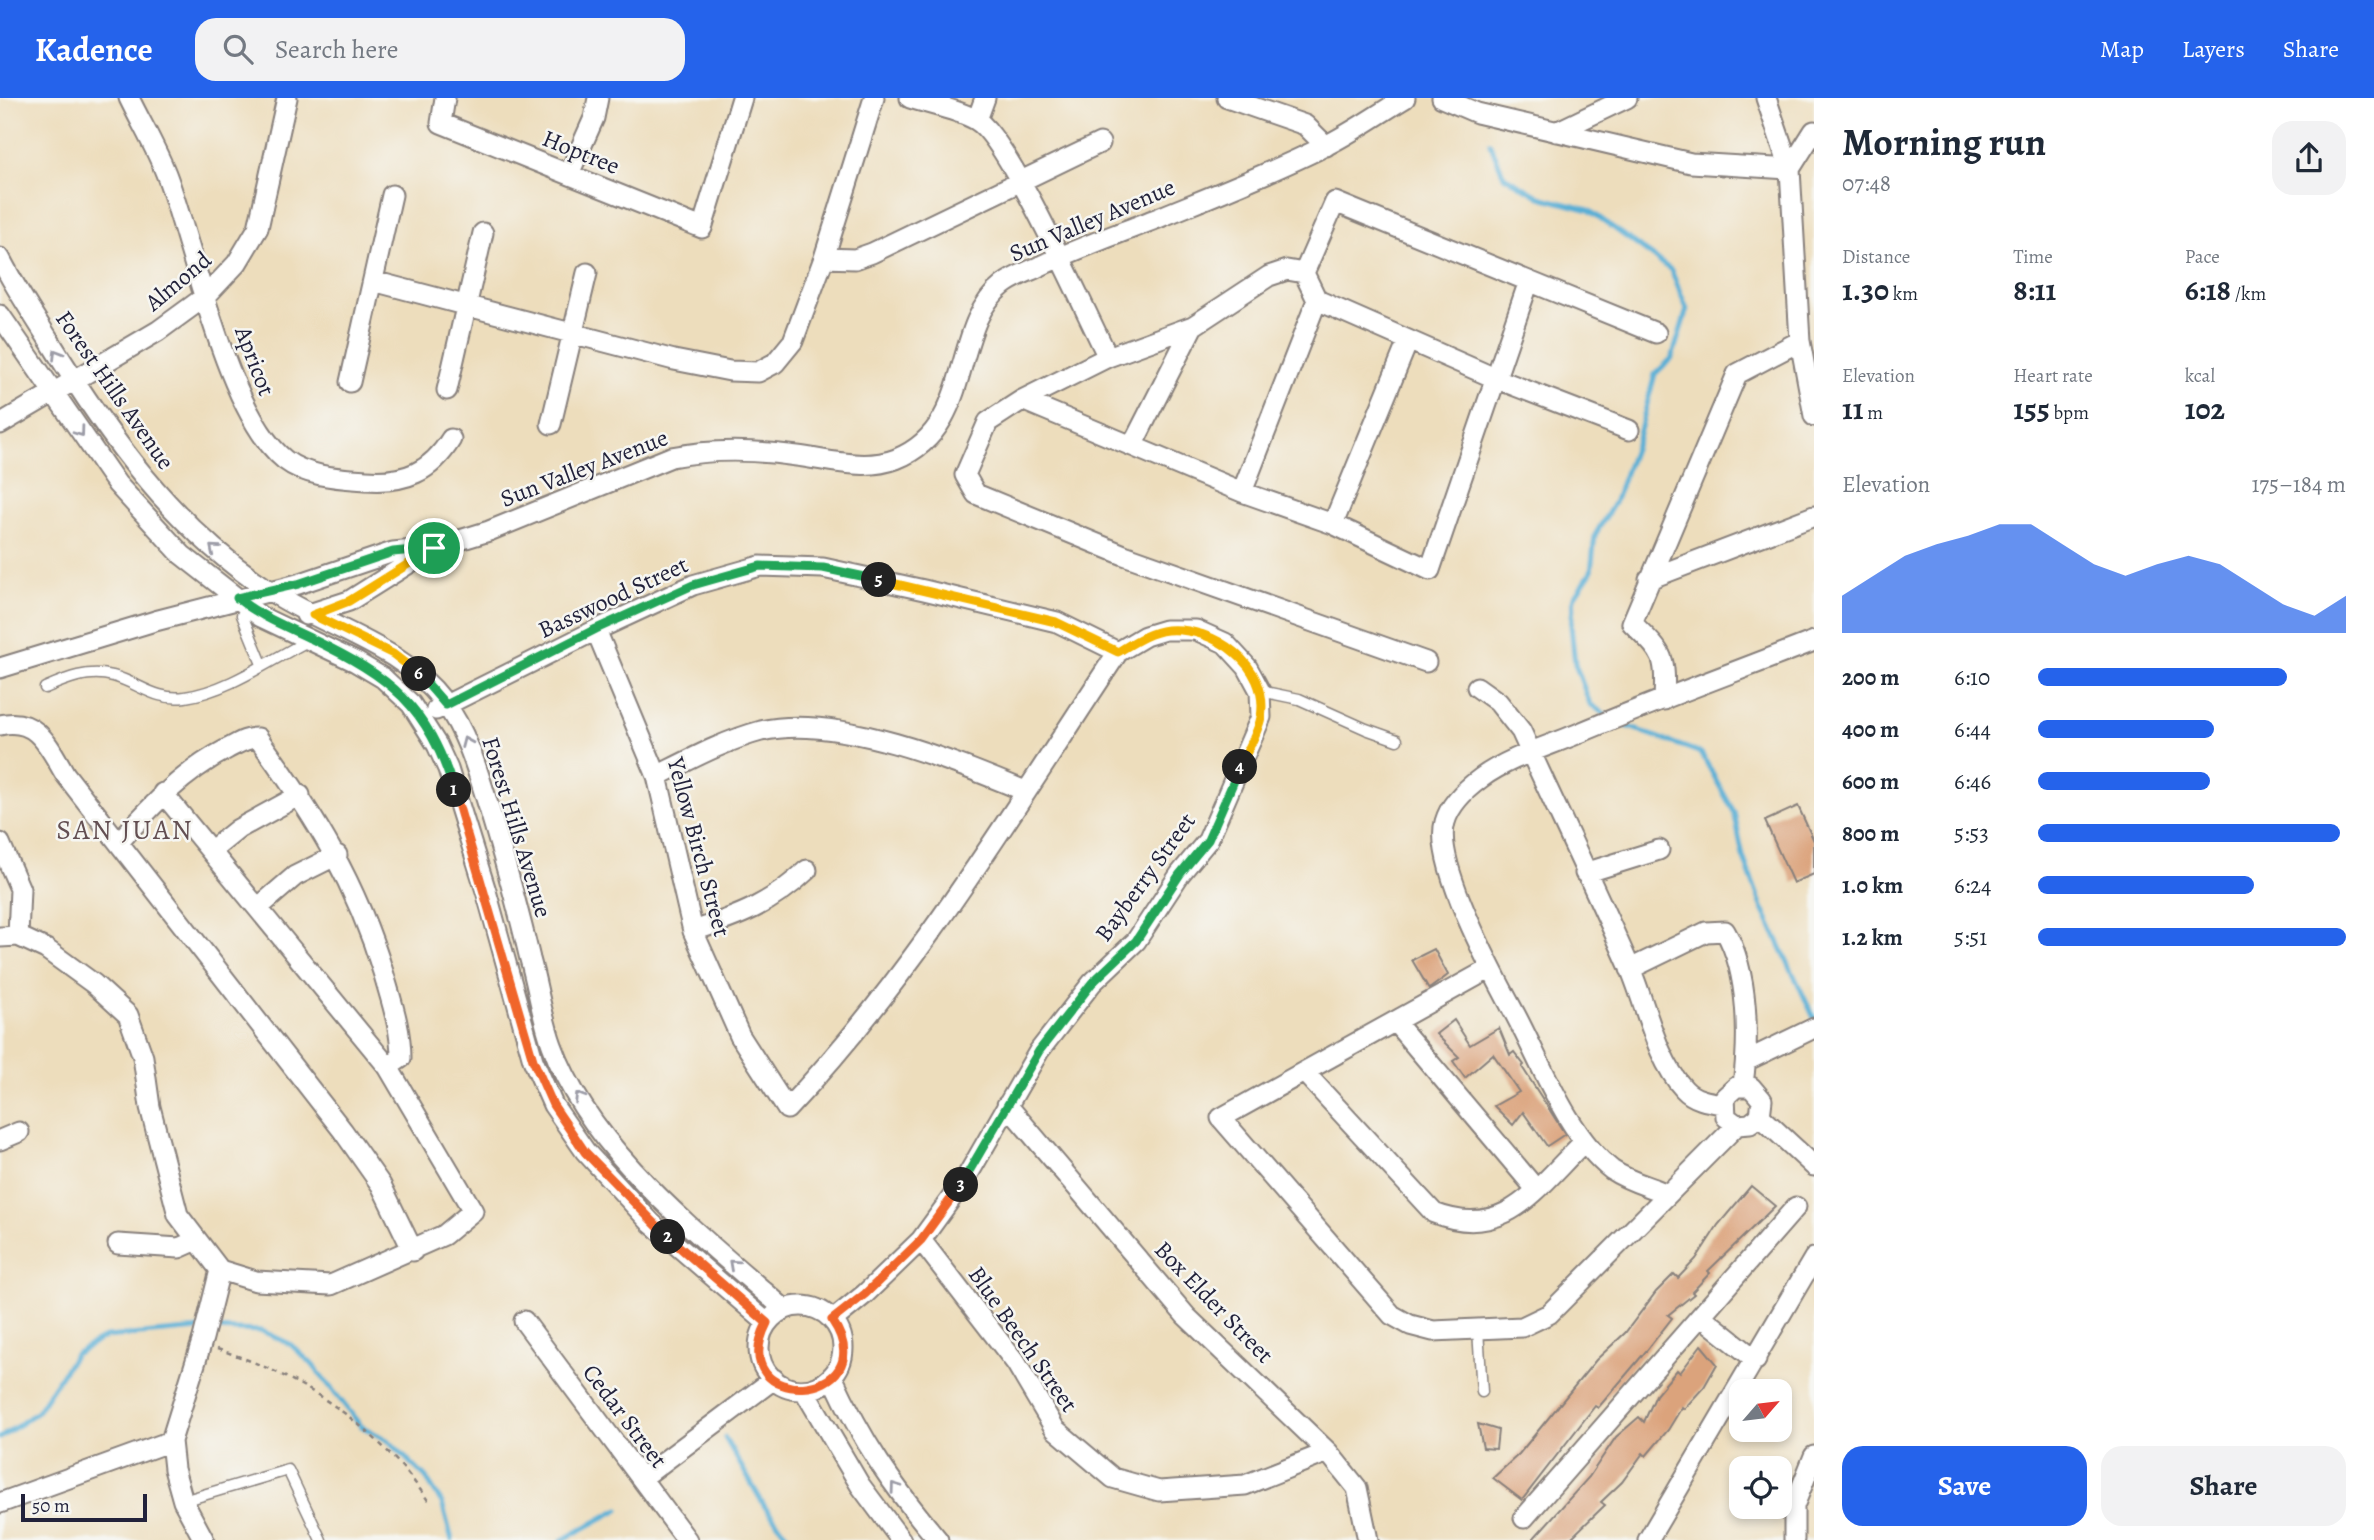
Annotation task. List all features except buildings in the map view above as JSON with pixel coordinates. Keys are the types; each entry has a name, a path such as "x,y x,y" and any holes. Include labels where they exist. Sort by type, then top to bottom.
{"street":[{"name":"Apricot","path":"129,98 167,177 233,378 256,428 285,460 319,474 392,480 431,467 451,439"},
{"name":"Almond","path":"0,424 158,331 206,296 237,263 258,228 287,98"},
{"name":"Hoptree","path":"445,98 441,123 702,228 743,98"},
{"path":"569,174 594,118 598,98"},
{"path":"373,281 674,360 730,371 758,372 775,363 793,341 824,258 874,98"},
{"path":"910,98 977,120 991,132 1020,181 1108,357"},
{"path":"977,120 985,98"},
{"path":"1227,98 1305,125 1326,146"},
{"name":"Sun Valley Avenue","path":"247,610 269,590 298,584 393,552 434,548 534,515 671,457 695,452 795,455 869,465 897,458 919,444 938,424 956,395 974,327 987,298 1006,283 1058,257 1262,176 1326,146 1405,98"},
{"path":"1442,98 1477,113 1691,163 1790,169"},
{"path":"1556,132 1627,98"},
{"path":"1766,98 1790,169 1800,341 1814,416"},
{"path":"1790,169 1814,131"},
{"path":"824,258 855,259 872,254 1100,143"},
{"path":"350,382 393,195"},
{"path":"1629,430 1497,379 1317,300 1304,273 1335,202 1656,333"},
{"path":"447,390 482,233"},
{"name":"Forest Hills Avenue","path":"0,258 73,380 118,445 176,514 210,546 269,590 393,654 427,681 446,705 465,740 486,798 552,1046 573,1088 600,1129 665,1202 784,1309"},
{"path":"1304,273 1287,270 1269,276 1193,326 1108,357 1023,400 988,422 965,475 976,494 1124,555 1426,662"},
{"path":"551,424 587,273"},
{"path":"1023,400 1242,492 1333,524 1430,570 1529,281"},
{"path":"1242,492 1317,300"},
{"name":"Forest Hills Avenue","path":"0,315 52,394 117,484 182,555 247,610 311,639 383,678 422,719 448,769 533,1060 553,1105 585,1152 651,1223 767,1323"},
{"path":"1132,446 1193,326"},
{"path":"1333,524 1408,341"},
{"path":"1664,700 1665,666 1662,655 1632,622 1737,374 1800,341"},
{"path":"1649,579 1814,516"},
{"name":"Sun Valley Avenue","path":"0,668 64,646 198,610 247,610 313,615 349,601 434,548"},
{"name":"Basswood Street","path":"422,719 596,629 693,585 760,566 823,568 1056,622 1118,652"},
{"name":"Yellow Birch Street","path":"596,629 657,776 693,931 740,1036 786,1109 838,1055 888,991 1025,791"},
{"path":"657,776 720,745 763,731 798,727 854,734 930,755 1025,791 1118,652 1145,636 1165,630 1196,631 1225,643 1247,667 1260,691"},
{"path":"1665,1193 1626,1178 1584,1142 1491,968 1449,868 1443,839 1445,822 1454,803 1482,777 1531,753 1643,706 1814,641"},
{"path":"1477,687 1508,713 1521,731 1630,969 1653,1032 1684,1090 1706,1101 1723,1104"},
{"name":"Bayberry Street","path":"832,1320 865,1294 921,1240 966,1178 1039,1051 1092,983 1136,941 1180,874 1208,840 1261,718 1260,691"},
{"path":"0,725 13,722 26,724 42,735 65,774 343,1131 381,1185 413,1251"},
{"path":"119,842 163,793 206,760 258,738 300,795 337,855 370,929 401,1032 401,1058 388,1068"},
{"path":"0,843 20,889 9,937 46,949 94,984 128,1016 143,1057 150,1107 178,1215 219,1270 256,1281 331,1285 444,1235 473,1211 388,1068 259,907 163,793"},
{"path":"212,850 238,829 300,795"},
{"path":"1585,873 1660,850"},
{"path":"259,907 295,876 337,855"},
{"path":"693,931 755,909 780,895 807,870"},
{"path":"1630,969 1706,932 1725,931 1734,946 1746,1015 1743,1085"},
{"path":"1491,968 1221,1118 1392,1315 1410,1325 1433,1331 1522,1327 1549,1314 1578,1287 1665,1193 1737,1125 1750,1124 1760,1116 1762,1100 1758,1092 1743,1085 1729,1091 1723,1104 1726,1117 1737,1125"},
{"path":"1396,1023 1535,1188"},
{"path":"1746,1061 1807,1031"},
{"path":"1305,1073 1434,1213 1456,1222 1485,1222 1509,1214 1584,1142"},
{"name":"Box Elder Street","path":"1007,1105 1186,1316 1328,1452 1357,1488 1368,1540"},
{"path":"1760,1116 1814,1166"},
{"path":"0,1140 19,1132"},
{"path":"1524,1518 1796,1207"},
{"path":"118,1244 179,1248 197,1240"},
{"name":"Blue Beech Street","path":"921,1240 1016,1363 1055,1429 1113,1478 1159,1491 1245,1485 1328,1452"},
{"path":"1648,1540 1814,1258"},
{"path":"204,1540 183,1501 174,1469 171,1441 202,1341 219,1270"},
{"path":"810,1307 832,1320 842,1342 839,1366 824,1383 804,1390 788,1388 774,1380 765,1370 759,1346 767,1323 784,1309 810,1307"},
{"path":"1702,1317 1756,1360"},
{"name":"Cedar Street","path":"524,1321 687,1540"},
{"path":"832,1376 858,1433 897,1492 938,1540"},
{"path":"642,1478 774,1380"},
{"path":"804,1390 860,1485 901,1540"},
{"path":"0,1503 171,1441"},
{"path":"1794,1540 1794,1506 1814,1456"}],"lane":[{"path":"247,610 262,664"},
{"path":"45,688 69,677 112,676 156,697 184,697 213,689 311,639"},
{"path":"1260,691 1299,699 1397,740"},
{"path":"1478,1330 1482,1392"},
{"path":"183,1501 288,1470 321,1540"}],"path":[{"path":"202,1341 259,1362 303,1384 332,1404 402,1464 429,1502"}],"waterway":[{"path":"1490,143 1504,176 1540,197 1589,210 1671,270 1687,309 1672,358 1655,374 1638,438 1614,503 1595,535 1591,572 1574,597 1571,626 1575,664 1590,704 1607,716"},
{"path":"1618,723 1701,753 1734,812 1743,856 1762,907 1814,1018"},
{"path":"0,1438 37,1412 75,1354 105,1337 200,1329"},
{"path":"210,1329 262,1331 290,1344 312,1364 361,1426 389,1441 426,1478 442,1503 452,1540"},
{"path":"725,1438 765,1507 791,1540"},
{"path":"562,1540 619,1509"}],"district":[{"name":"SAN JUAN","path":"125,830"}],"route":[{"path":"434,548 349,601 313,615 393,654 427,681 446,705 596,629 693,585 760,566 823,568 924,590 1056,622 1118,652 1145,636 1165,630 1196,631 1225,643 1247,667 1260,691 1261,718 1208,840 1180,874 1136,941 1092,983 1039,1051 966,1178 921,1240 865,1294 832,1320 842,1342 839,1366 832,1376 814,1388 796,1390 774,1380 765,1370 759,1346 767,1323 651,1223 585,1152 553,1105 533,1060 486,891 448,769 422,719 400,692 383,678 311,639 261,617 237,598 298,584 393,552 434,548"}]}
